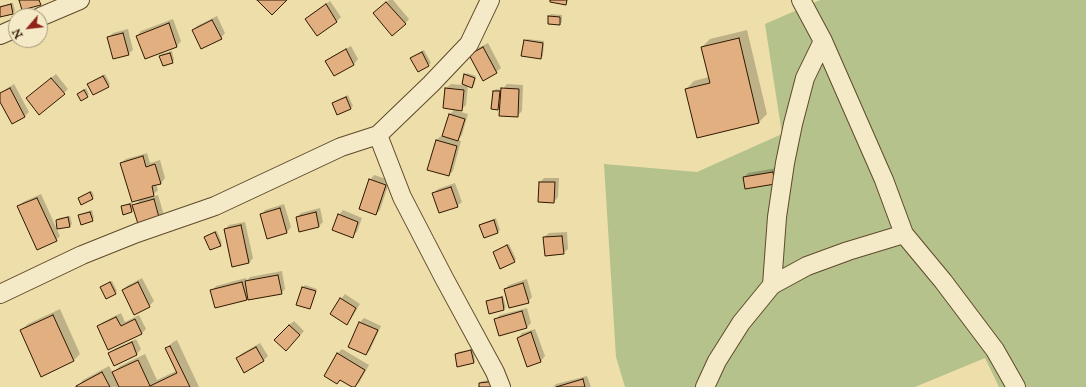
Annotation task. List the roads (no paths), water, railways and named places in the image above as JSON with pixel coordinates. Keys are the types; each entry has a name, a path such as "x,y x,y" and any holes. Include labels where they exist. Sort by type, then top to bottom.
{"street":[{"path":"48,14 80,0"},
{"path":"0,294 82,255 136,233 215,206 293,171 341,147 378,135 431,84 469,44 490,0"},
{"path":"801,0 823,41 884,180 904,234 943,281 995,350 1016,387"},
{"path":"772,285 777,217 786,155 805,78 823,41"},
{"path":"378,135 402,197 495,372 501,387"},
{"path":"705,387 717,361 741,323 772,285 807,266 848,251 904,234"}]}
